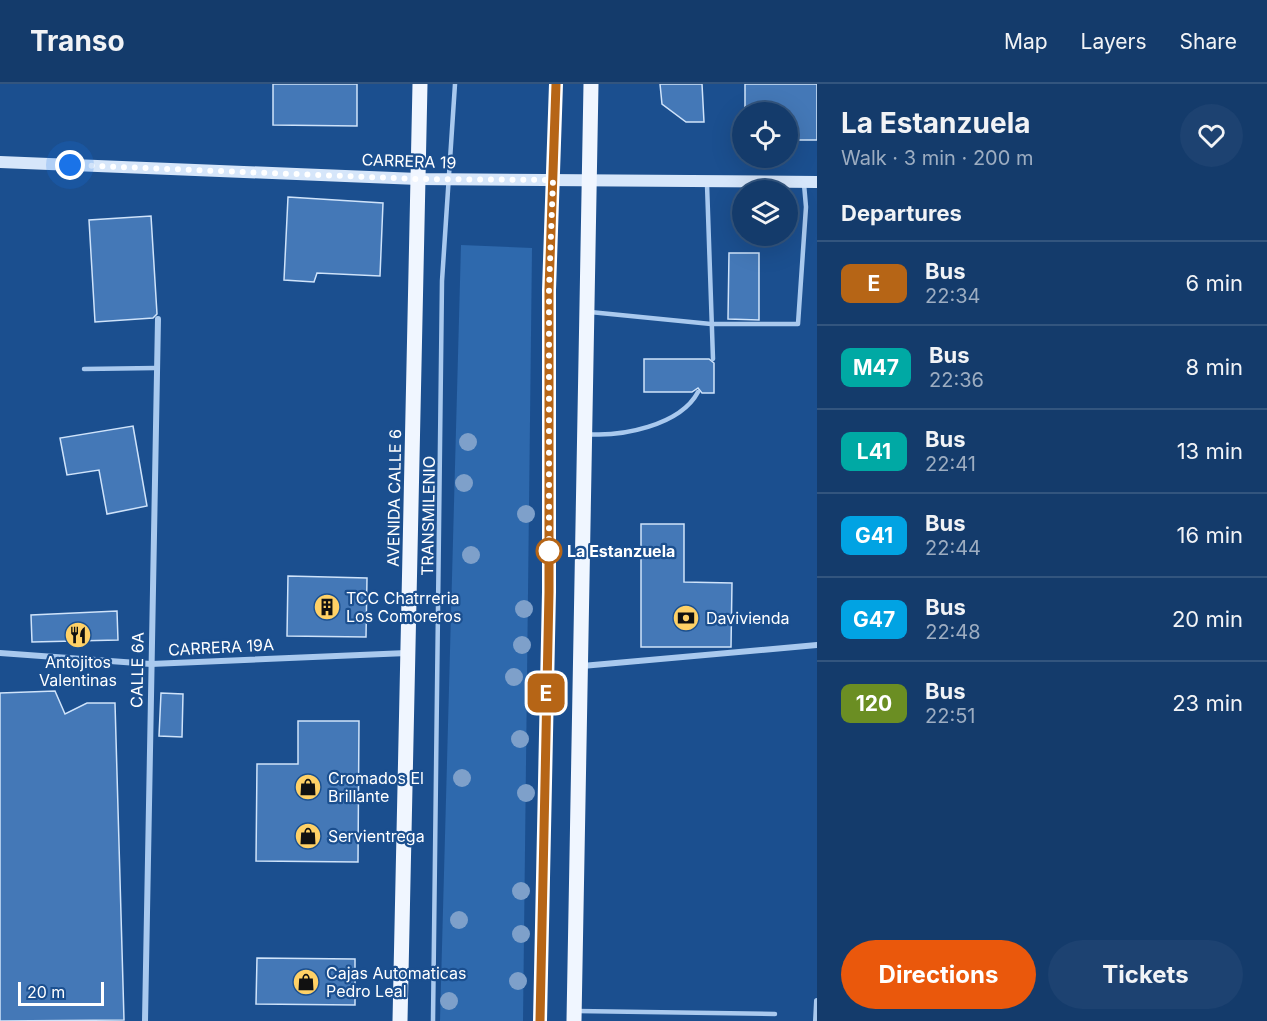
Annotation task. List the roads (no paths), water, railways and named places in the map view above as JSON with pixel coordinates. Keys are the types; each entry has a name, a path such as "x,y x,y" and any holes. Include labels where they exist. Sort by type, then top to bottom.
{"main road":[{"name":"AVENIDA CALLE 6","path":"400,1021 420,84"},
{"path":"574,1016 591,84"}],"street":[{"name":"CARRERA 19","path":"0,162 418,179 817,182"},
{"name":"CALLE 6A","path":"145,1021 158,319"},
{"path":"581,666 817,645"},
{"name":"CARRERA 19A","path":"0,653 151,664 407,652"},
{"path":"816,1021 817,1001"}],"lane":[{"name":"TRANSMILENIO","path":"433,1021 442,281 455,84"},
{"path":"540,1021 549,592 549,290 556,84"},
{"path":"706,181 713,359"},
{"path":"586,312 711,324 798,324 806,207 804,182"},
{"path":"84,369 156,368"},
{"path":"584,434 609,436 658,425 694,400 698,393"},
{"path":"574,1016 775,1014"}],"place":[{"name":"La Estanzuela","path":"549,551"},
{"name":"TCC Chatrreria Los Comoreros","path":"327,607"},
{"name":"Davivienda","path":"686,618"},
{"name":"Antojitos Valentinas","path":"78,635"},
{"name":"Cromados El Brillante","path":"308,787"},
{"name":"Servientrega","path":"308,836"},
{"name":"Cajas Automaticas Pedro Leal","path":"306,982"}]}
